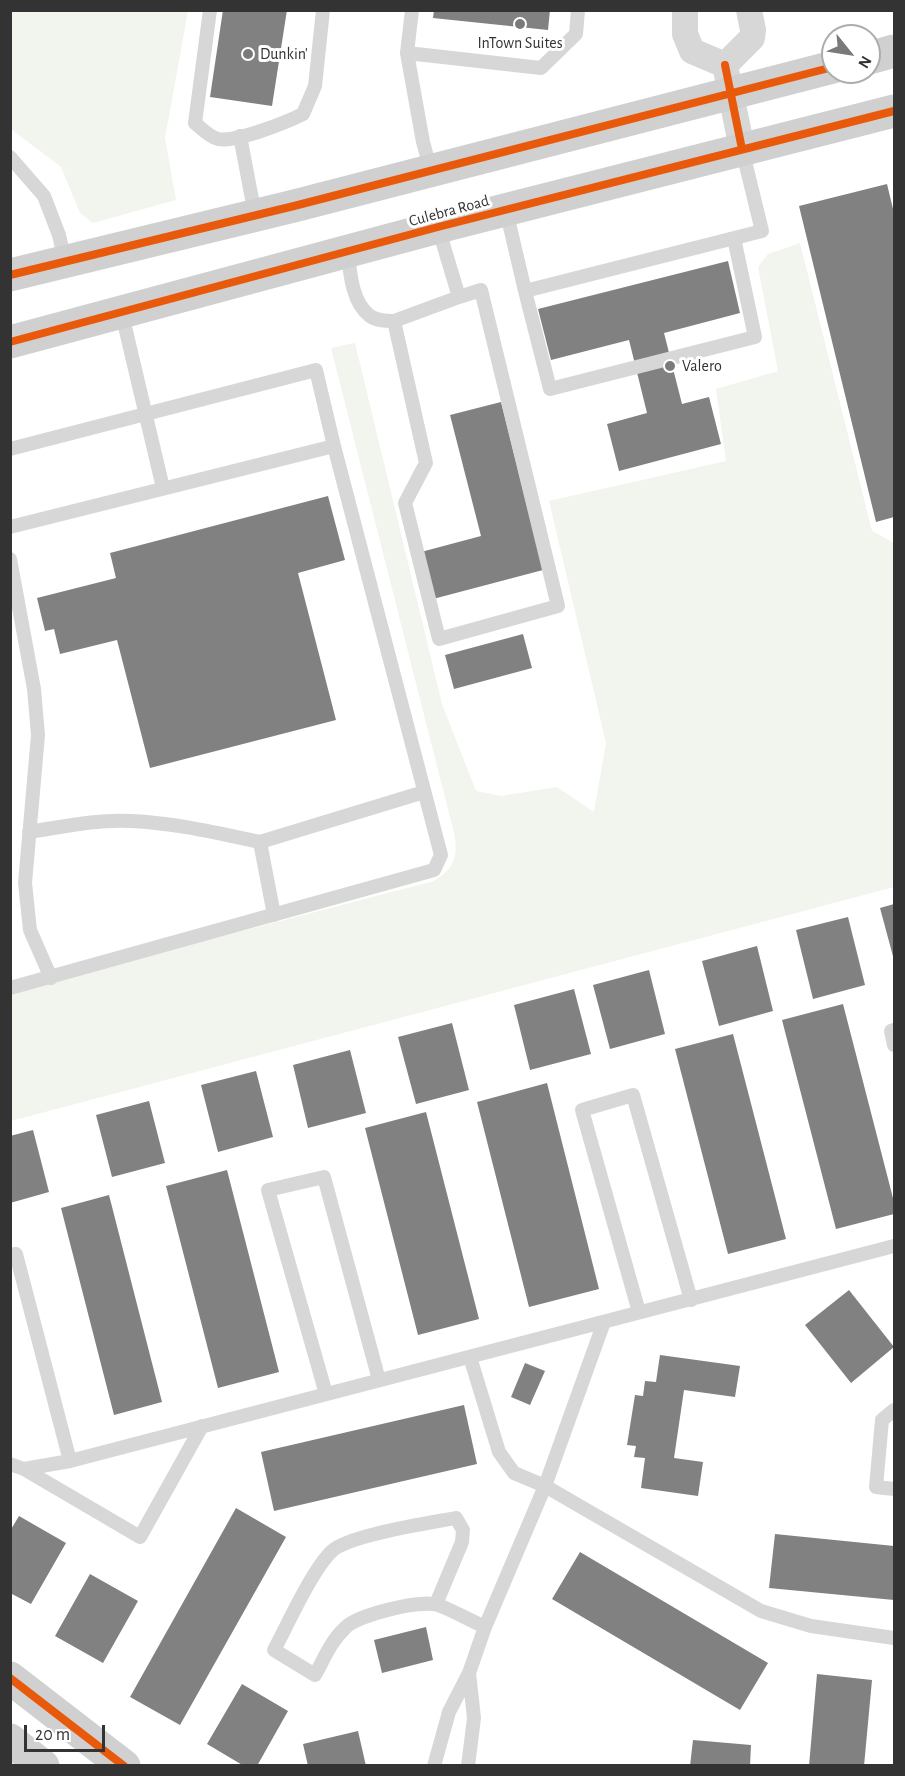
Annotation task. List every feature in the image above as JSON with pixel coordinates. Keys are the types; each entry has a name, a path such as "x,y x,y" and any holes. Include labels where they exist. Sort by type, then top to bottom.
{"main road":[{"path":"10,275 431,171 728,80 821,68"},
{"name":"Culebra Road","path":"10,342 438,228 894,111"},
{"path":"10,1678 124,1766"},
{"path":"10,1740 43,1766"}],"street":[{"path":"685,10 685,34 692,51 728,80 742,149"},
{"path":"728,80 752,38 753,30 749,10"}],"lane":[{"path":"210,10 195,123 216,139 226,139 282,125 303,114 315,86 323,10"},
{"path":"412,10 407,53 423,142 431,171"},
{"path":"407,53 541,68 576,34 578,10"},
{"path":"240,136 255,215"},
{"path":"525,291 762,231 742,149"},
{"path":"10,157 44,196 59,235 65,261"},
{"path":"507,210 550,388 755,337 734,238"},
{"path":"438,228 459,297"},
{"path":"348,253 351,280 356,296 370,316 379,320 394,321 481,290 558,606 438,639 405,503 426,463 394,321"},
{"path":"122,314 163,488"},
{"path":"10,449 316,370 441,855 434,870 10,988"},
{"path":"10,527 334,446"},
{"path":"10,560 34,689 38,735 25,883 30,930 51,978"},
{"path":"29,832 84,823 129,820 180,825 260,842 424,792"},
{"path":"260,842 274,915"},
{"path":"894,1030 891,1031 894,1045"},
{"path":"639,1312 582,1110 633,1095 691,1300"},
{"path":"326,1394 268,1190 324,1177 379,1380"},
{"path":"17,1467 70,1461 894,1246"},
{"path":"10,1255 16,1254 70,1461"},
{"path":"434,1766 449,1712 469,1673 485,1627 544,1486 604,1322"},
{"path":"470,1357 499,1452 514,1473 544,1486 761,1611 811,1626 894,1638"},
{"path":"894,1410 882,1420 876,1487 894,1489"},
{"path":"17,1467 140,1537 202,1426"},
{"path":"436,1604 462,1542 463,1530 456,1518 352,1540 333,1550 316,1572 274,1650 315,1675 332,1644 346,1626 403,1606 436,1604 485,1627"},
{"path":"468,1766 474,1718 469,1673"}],"shaded area":[{"path":"10,11 188,11 165,138 176,200 93,223 80,213 61,167 11,129"},
{"path":"800,243 872,531 894,543 894,887 11,1121 11,989 434,881 446,871 453,861 456,849 454,833 331,348 355,343 442,704 476,791 501,796 557,787 594,812 606,743 549,501 726,461 716,389 778,371 758,267 768,254"}],"building":[{"name":"Dunkin'","path":"223,10 287,10 272,106 210,97"},
{"name":"InTown Suites","path":"434,10 550,10 548,30 433,18"},
{"path":"887,184 894,213 894,517 876,522 799,206"},
{"path":"728,261 740,313 664,333 682,404 709,397 721,444 619,471 607,424 647,413 629,340 551,360 538,309"},
{"path":"501,402 543,570 433,599 421,552 481,536 450,415"},
{"path":"328,496 345,560 298,573 336,720 150,768 117,640 60,654 54,629 45,631 37,598 116,578 110,553"},
{"path":"523,634 532,668 454,689 445,655"},
{"path":"894,904 894,960 880,908"},
{"path":"848,917 865,985 813,999 796,930"},
{"path":"757,946 773,1011 719,1026 702,961"},
{"path":"649,970 665,1034 610,1049 593,985"},
{"path":"574,989 591,1054 530,1070 514,1005"},
{"path":"843,1004 894,1202 894,1214 836,1229 782,1020"},
{"path":"452,1023 469,1090 416,1104 398,1037"},
{"path":"733,1034 786,1239 728,1254 675,1049"},
{"path":"350,1050 366,1113 308,1128 293,1065"},
{"path":"256,1071 273,1137 218,1152 201,1085"},
{"path":"547,1083 599,1289 529,1307 477,1102"},
{"path":"149,1101 165,1163 112,1177 96,1115"},
{"path":"426,1112 479,1319 418,1335 365,1128"},
{"path":"33,1130 49,1192 10,1203 10,1136"},
{"path":"227,1170 279,1372 218,1388 166,1186"},
{"path":"109,1195 162,1402 114,1415 61,1208"},
{"path":"849,1290 894,1347 851,1383 805,1325"},
{"path":"660,1355 740,1366 735,1397 684,1390 674,1458 703,1462 698,1496 641,1488 645,1458 634,1457 636,1446 627,1445 635,1395 643,1396 645,1381 656,1382"},
{"path":"525,1363 545,1371 530,1405 511,1397"},
{"path":"464,1405 477,1464 274,1511 261,1452"},
{"path":"236,1508 286,1537 180,1725 130,1697"},
{"path":"19,1516 66,1543 31,1604 10,1593 10,1531"},
{"path":"775,1534 894,1546 894,1600 769,1588"},
{"path":"580,1552 768,1663 740,1710 552,1599"},
{"path":"90,1574 138,1601 103,1663 55,1636"},
{"path":"426,1627 433,1660 382,1673 374,1640"},
{"path":"817,1674 872,1680 864,1766 809,1766"},
{"path":"242,1684 288,1711 257,1766 244,1766 207,1744"},
{"path":"358,1731 366,1766 308,1766 303,1744"},
{"path":"693,1740 751,1745 750,1766 690,1766"}],"cycle path":[{"path":"725,65 742,149"},
{"path":"10,275 294,206 821,70"},
{"path":"10,342 438,227 894,111"},
{"path":"10,1678 124,1766"}],"place":[{"name":"InTown Suites","path":"520,24"},
{"name":"Dunkin'","path":"248,54"},
{"name":"Valero","path":"670,366"}]}
